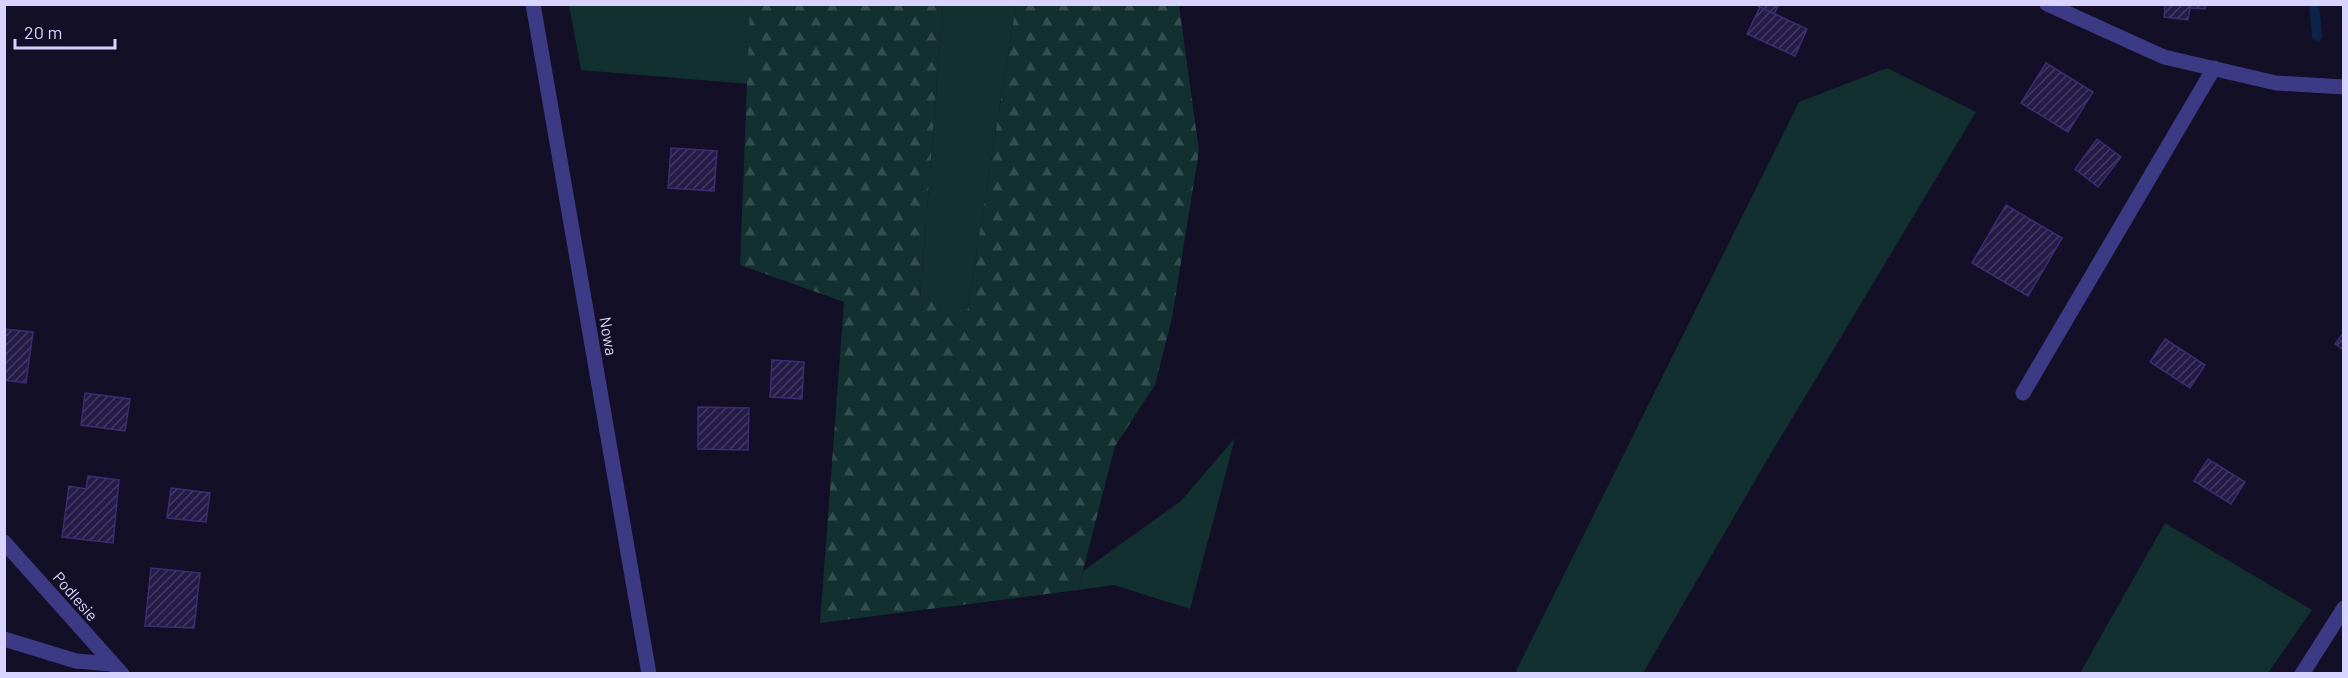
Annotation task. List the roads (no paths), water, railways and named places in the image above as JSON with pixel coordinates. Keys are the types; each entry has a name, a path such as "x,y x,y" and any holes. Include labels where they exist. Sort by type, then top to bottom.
{"street":[{"name":"Nowa","path":"533,4 649,674"},
{"path":"2047,4 2164,57 2276,82 2343,87"},
{"path":"2023,393 2214,68"},
{"name":"Podlesie","path":"4,542 117,669"},
{"path":"2302,674 2343,608"},
{"path":"4,639 76,661 117,669"}],"waterway":[{"path":"2314,4 2317,36"}]}
